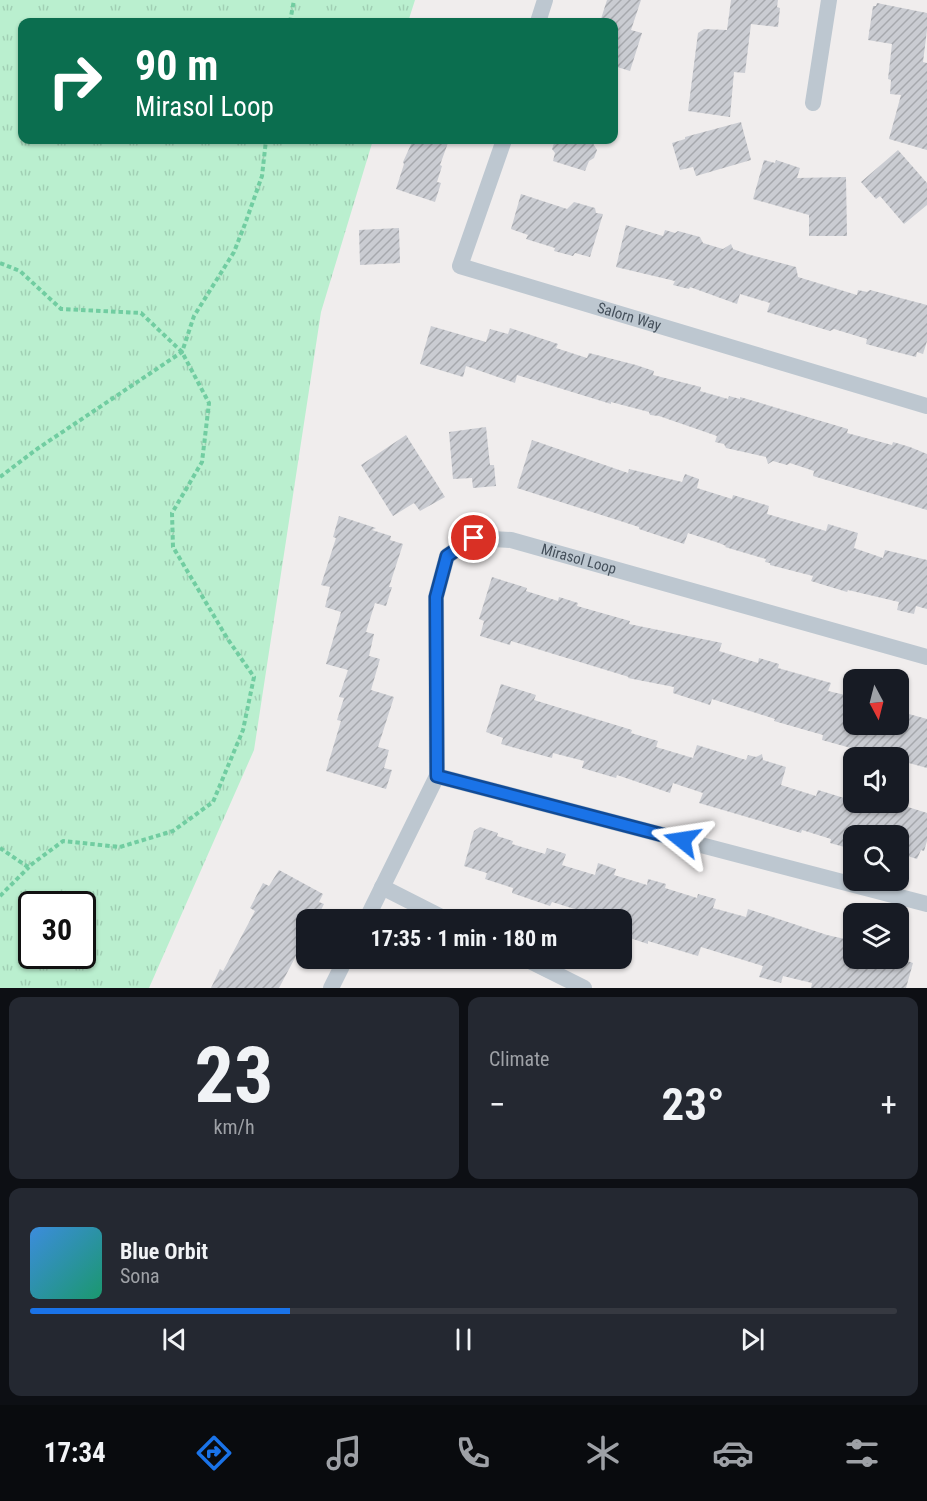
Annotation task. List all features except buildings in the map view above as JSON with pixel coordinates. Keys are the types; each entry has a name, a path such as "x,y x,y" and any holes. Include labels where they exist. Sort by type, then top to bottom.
{"street":[{"path":"539,18 545,0"},
{"path":"813,103 829,0"},
{"name":"Salorn Way","path":"503,144 460,266 927,406"},
{"name":"Mirasol Loop","path":"371,909 437,776 436,597 447,556 474,538 511,540 927,657"},
{"path":"437,776 927,903"},
{"path":"382,887 425,909"},
{"path":"331,988 340,969"},
{"path":"546,969 584,988"}],"path":[{"path":"291,18 294,0"},
{"path":"0,477 46,442 182,352 194,316 234,252 262,176 266,144"},
{"path":"0,263 20,271 61,309 141,313 182,352 208,403 202,462 172,513 174,546 227,638 254,677 243,730 213,802 173,831 120,848 63,840 28,867 0,848"},
{"path":"0,896 34,863"}],"green space":[{"path":"0,0 415,0 409,18 18,18 18,144 372,144 321,312 254,750 149,988 0,988"}],"route":[{"path":"474,538 447,556 436,597 437,776 682,840"}]}
